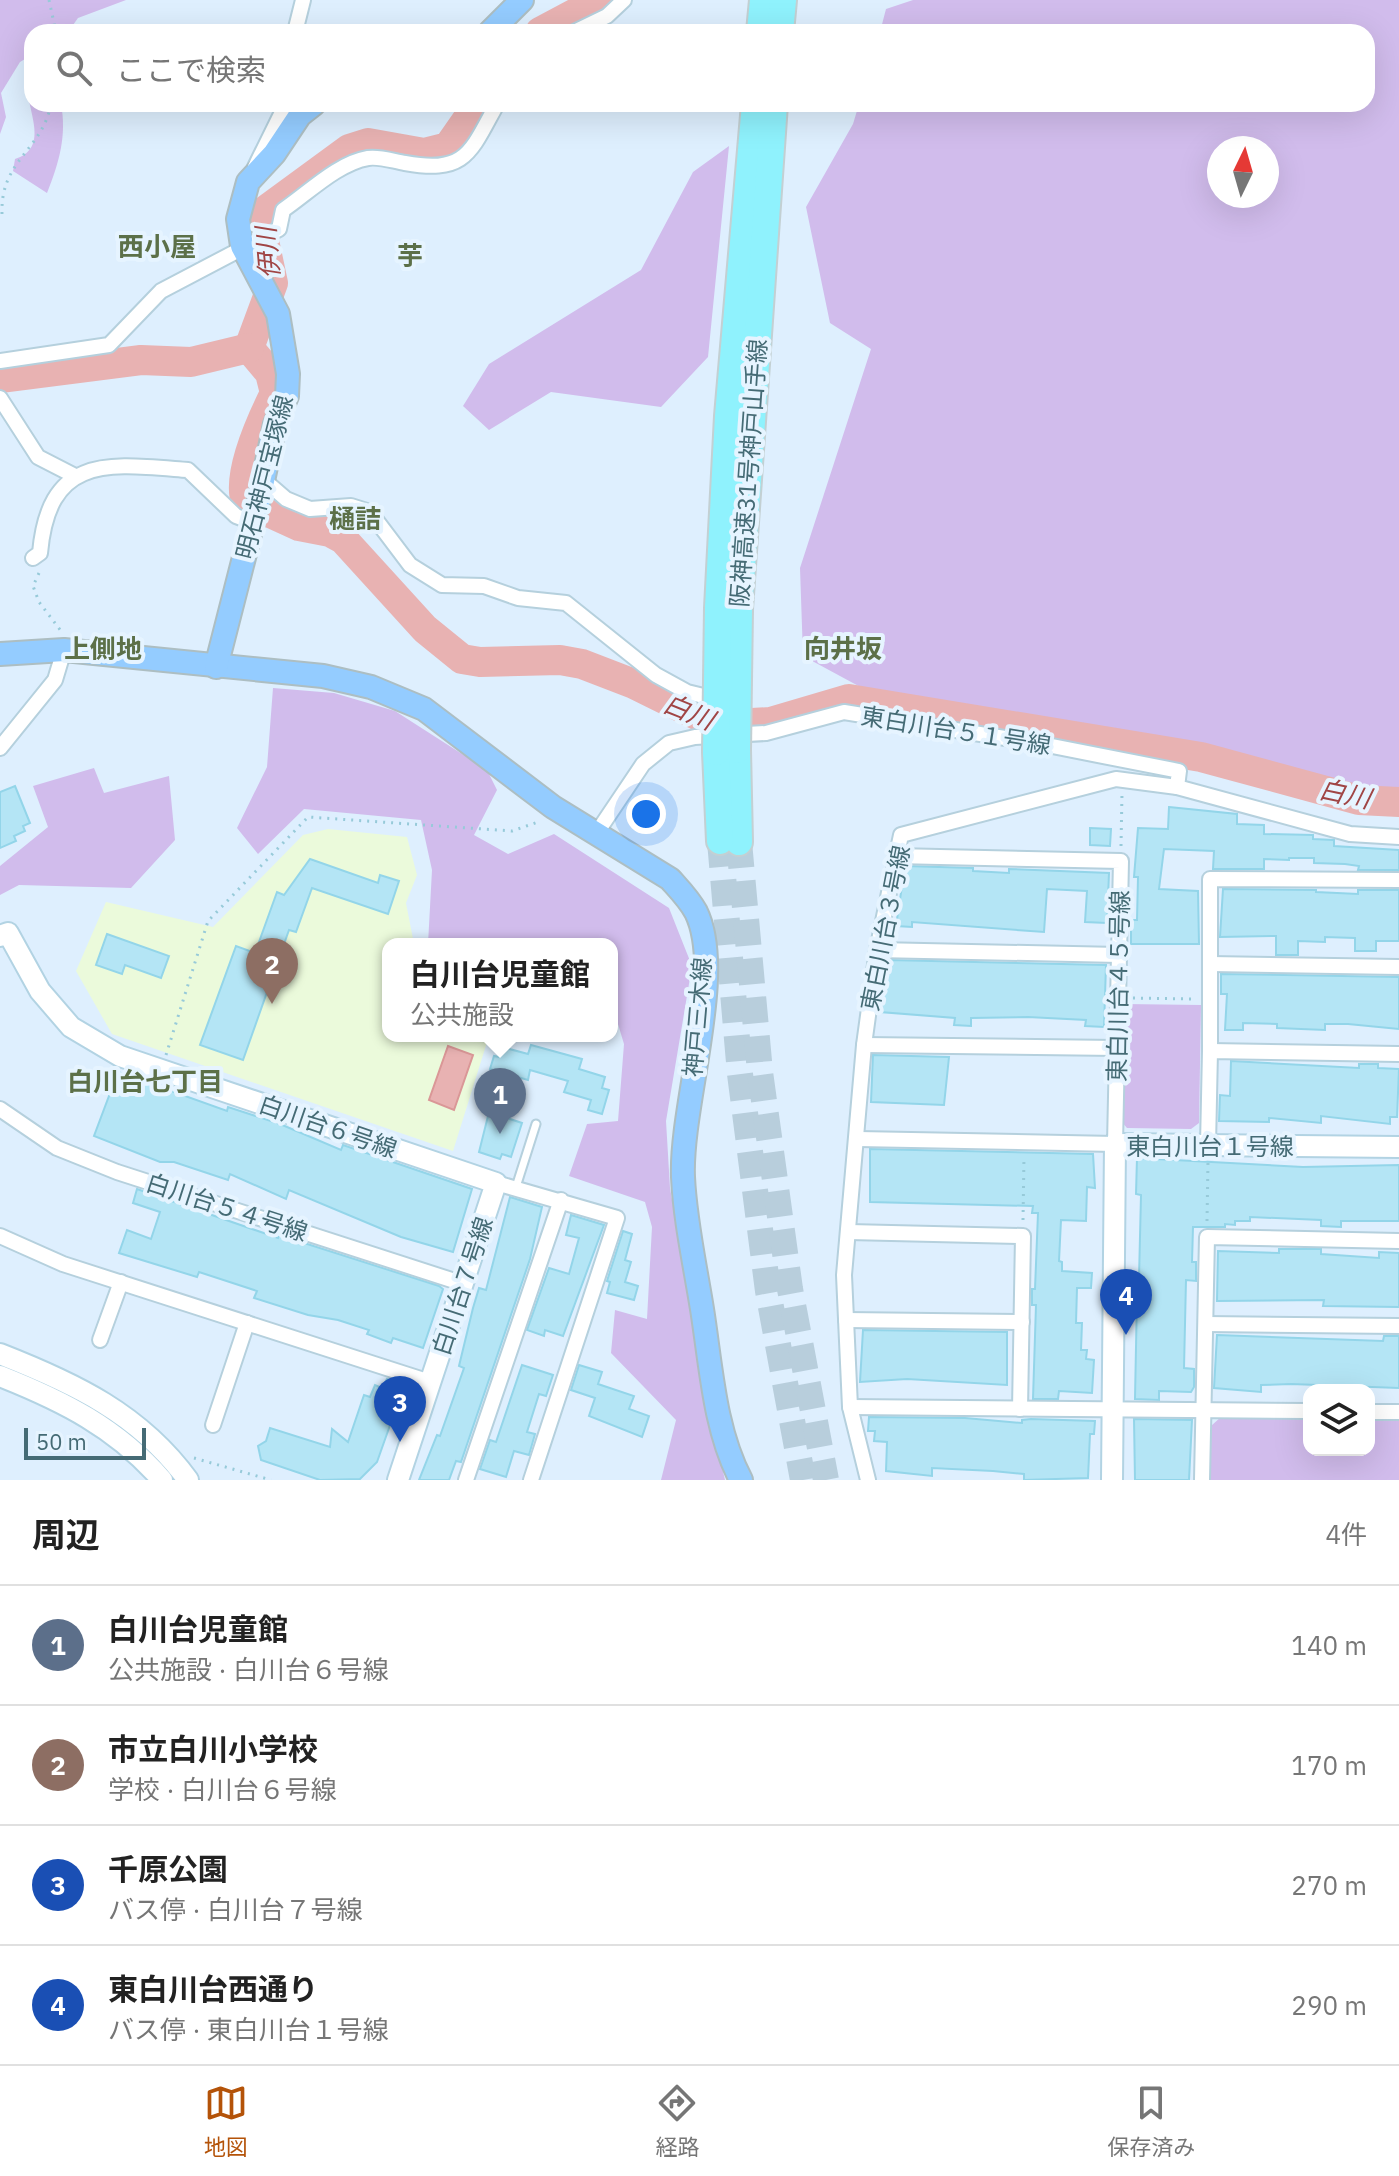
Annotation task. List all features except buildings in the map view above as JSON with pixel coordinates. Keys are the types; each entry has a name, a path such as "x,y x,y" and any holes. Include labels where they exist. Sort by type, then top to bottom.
{"highway":[{"path":"761,24 763,0"},
{"path":"781,24 783,0"},
{"name":"阪神高速31号神戸山手線","path":"755,112 756,200"},
{"name":"阪神高速31号神戸山手線","path":"729,842 732,745 728,416 756,200 772,112"}],"main road":[{"path":"498,24 522,0"},
{"name":"明石神戸宝塚線","path":"216,667 262,488 275,424 287,396 288,374 278,314 242,246 238,219 248,182 274,154 304,112"},
{"path":"0,654 71,651 216,667"},
{"name":"神戸三木線","path":"216,667 323,676 397,696 449,726 563,814 670,879 697,914 703,939 703,999 683,1175 717,1402 741,1480"}],"street":[{"path":"297,24 303,0"},
{"path":"590,24 607,16 624,0"},
{"path":"248,182 282,112"},
{"path":"0,361 109,345 161,291 279,229 283,210 354,161 372,157 435,168 456,163 474,146 493,112"},
{"path":"0,398 38,457 75,476"},
{"path":"36,555 48,510 75,476 90,468 188,470 236,516 252,522"},
{"path":"262,488 310,509 351,506 370,512 410,565 442,585 484,586 518,598 566,603 656,675 687,692 743,707 732,745 669,743 643,764 596,834"},
{"path":"0,748 55,680 71,651"},
{"name":"東白川台５１号線","path":"732,745 844,712 1042,744 1179,771 1177,787"},
{"name":"東白川台３号線","path":"868,1480 850,1407 844,1275 864,1045 877,950 901,835 1122,780 1177,787 1350,834 1399,837"},
{"name":"東白川台４５号線","path":"895,856 1121,861 1115,1144"},
{"path":"1208,1145 1210,879 1399,880"},
{"name":"白川台６号線","path":"0,936 8,933 40,991 71,1027 120,1056 506,1185 617,1218 531,1480"},
{"path":"877,950 1119,955"},
{"path":"1210,964 1399,967"},
{"path":"864,1045 1117,1048"},
{"path":"1210,1051 1399,1054"},
{"name":"白川台５４号線","path":"0,1109 57,1148 117,1172 464,1284"},
{"path":"858,1139 1115,1144"},
{"name":"東白川台１号線","path":"1112,1480 1115,1144 1399,1147"},
{"name":"白川台７号線","path":"398,1480 464,1284 506,1185"},
{"path":"466,1480 561,1200"},
{"path":"849,1232 1023,1236 1020,1409"},
{"path":"0,1236 63,1264 430,1382"},
{"path":"1202,1480 1207,1237 1399,1241"},
{"path":"100,1340 121,1282"},
{"path":"846,1320 1022,1322"},
{"path":"213,1425 247,1323"},
{"path":"1206,1324 1399,1326"},
{"path":"0,1354 93,1394 130,1420 163,1449 188,1480"},
{"path":"0,1376 83,1412 124,1442 162,1480"},
{"path":"850,1407 1303,1411"},
{"path":"1375,1412 1399,1412"}],"lane":[{"path":"506,1185 536,1124"}],"path":[{"path":"49,0 54,24"},
{"path":"2,214 8,173 36,140 49,112"},
{"path":"36,555 40,570 33,586 39,602 71,651"},
{"path":"1121,861 1122,780"},
{"path":"162,1070 208,921 308,817 512,831 563,814"},
{"path":"1118,998 1210,999"},
{"path":"1023,1236 1025,1143"},
{"path":"1207,1237 1208,1145"},
{"path":"163,1449 271,1480"}],"shaded area":[{"path":"0,0 126,0 78,18 74,24 24,24 24,60 1,93 6,117 0,134"},
{"path":"913,0 1399,0 1399,794 1327,784 1210,746 877,696 803,656 800,568 871,349 830,323 806,207 853,124 857,112 1375,112 1375,24 882,24 886,9"},
{"path":"32,112 62,112 61,149 47,193 13,171 15,159 31,148"},
{"path":"729,146 708,357 661,407 551,392 489,430 463,406 489,364 641,270 693,172"},
{"path":"273,688 334,693 395,711 487,770 497,790 474,835 508,854 554,834 669,908 692,966 666,1121 670,1188 706,1400 725,1480 661,1480 676,1420 611,1353 615,1310 647,1319 652,1227 645,1202 569,1176 587,1124 618,1121 624,1044 618,1024 618,938 428,938 432,870 421,820 304,809 258,854 237,828 267,767"},
{"path":"94,768 104,793 169,776 175,840 131,888 19,885 0,895 0,866 48,827 33,786"},
{"path":"328,829 407,837 417,875 406,903 413,938 382,938 382,1042 487,1042 453,1151 112,1034 76,971 106,902 213,927 303,835"},
{"path":"1124,1004 1201,1005 1199,1123 1191,1129 1127,1128 1121,1121"},
{"path":"448,1046 473,1055 454,1110 429,1100"},
{"path":"1222,1416 1303,1417 1303,1456 1375,1456 1375,1418 1399,1418 1399,1480 1210,1480 1211,1426"}],"waterway":[{"name":"伊川","path":"555,24 600,0"},
{"name":"伊川","path":"249,348 273,283 263,236 263,212 349,149 368,143 424,153 448,147 472,112"},
{"name":"白川","path":"249,348 270,373 275,393 247,463 244,477 246,502 299,526 330,532 343,539 425,629 462,659 480,662 560,660 582,664 634,684 717,725 771,722 849,699 1201,757 1359,800 1399,802"},
{"name":"伊川","path":"0,378 141,360 191,362 249,348"}],"tunnel":[{"path":"720,841 740,1074 768,1291 803,1480"},
{"path":"739,842 760,1072 790,1289 826,1480"}],"place":[{"name":"市立白川小学校","path":"272,1004"},
{"name":"白川台児童館","path":"500,1134"},
{"name":"東白川台西通り","path":"1126,1335"},
{"name":"千原公園","path":"400,1442"}],"district":[{"name":"西小屋","path":"157,246"},
{"name":"芋","path":"410,255"},
{"name":"樋詰","path":"355,518"},
{"name":"上側地","path":"103,648"},
{"name":"向井坂","path":"843,648"},
{"name":"白川台七丁目","path":"145,1081"}]}
